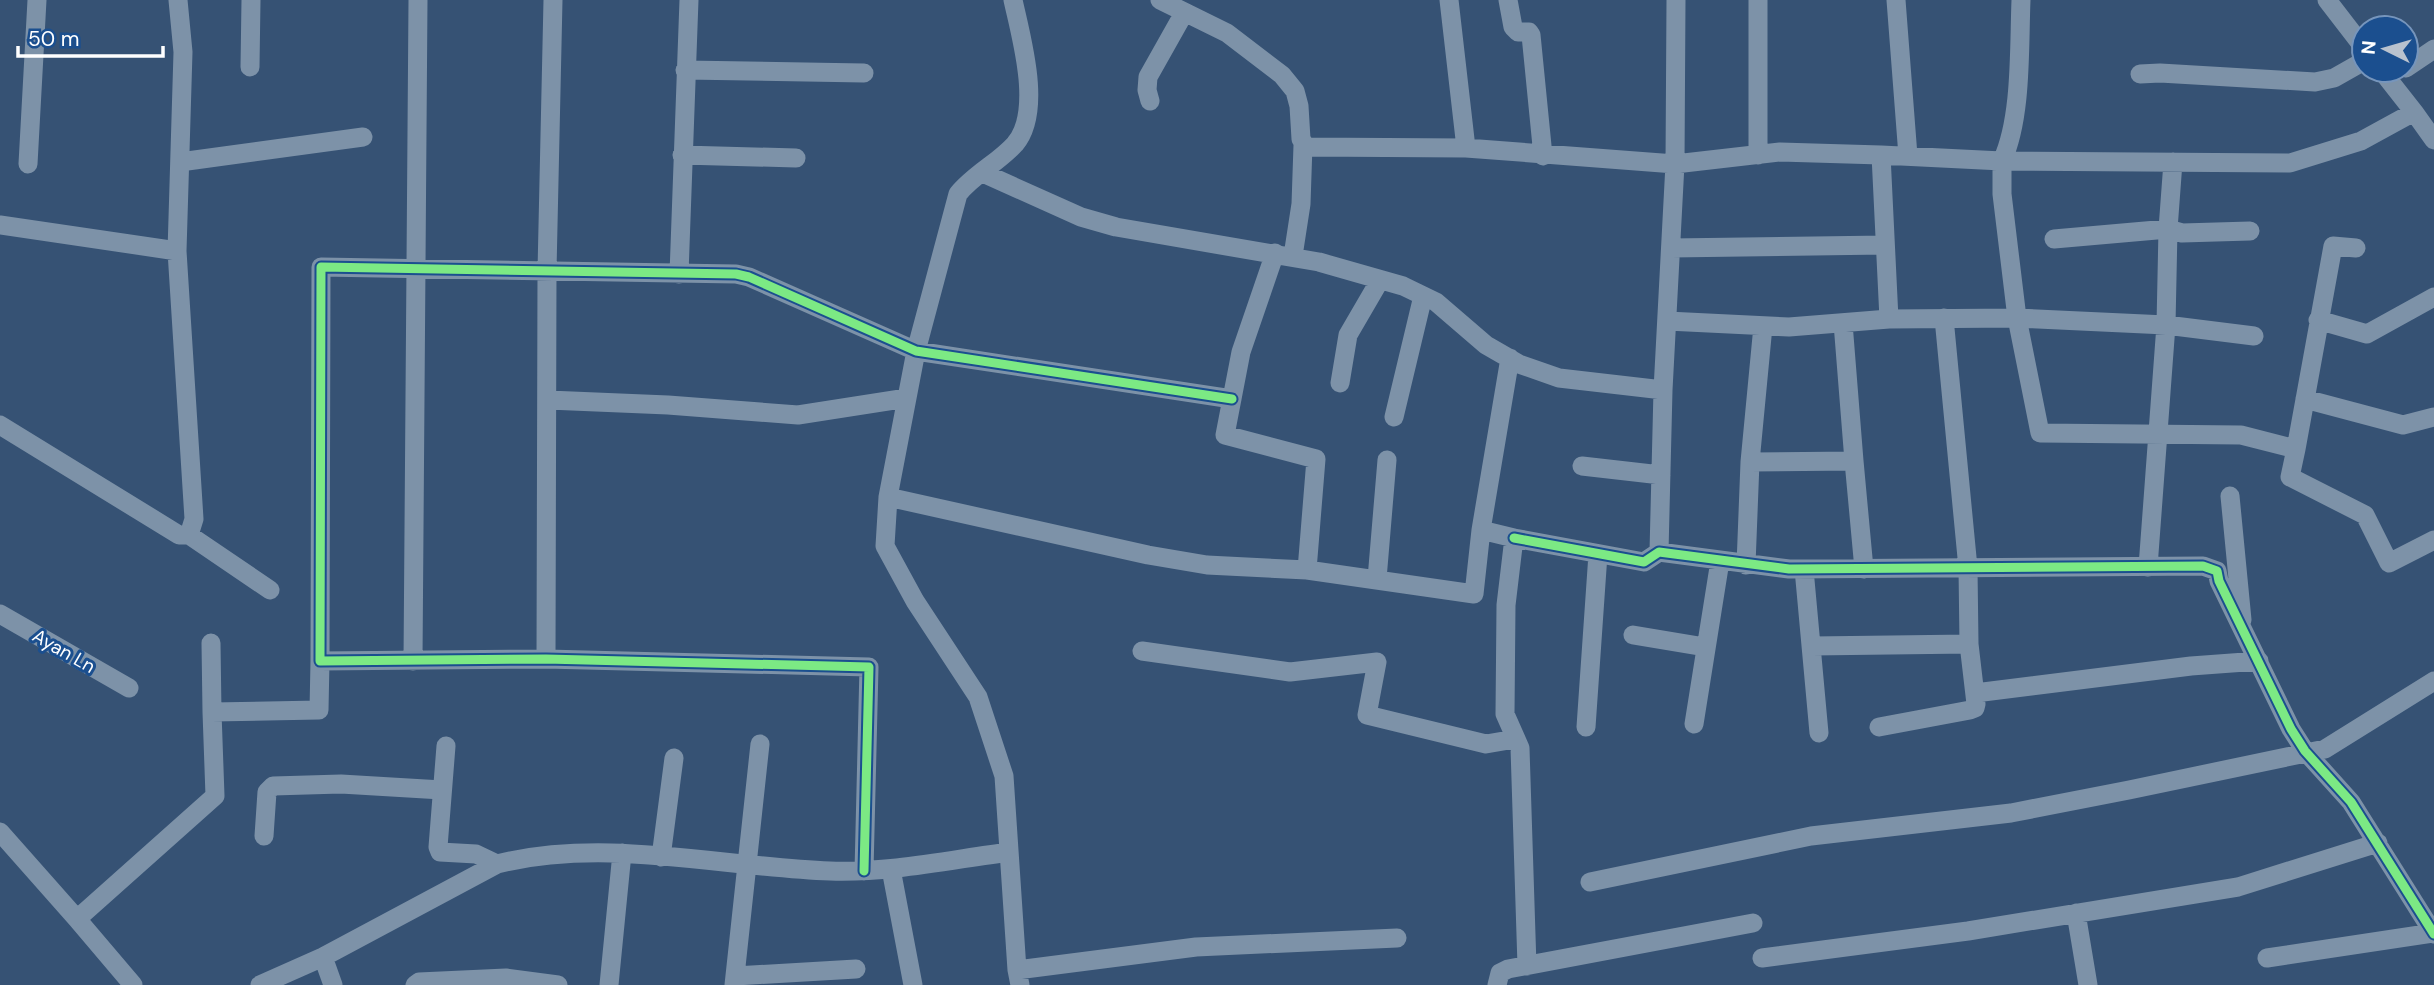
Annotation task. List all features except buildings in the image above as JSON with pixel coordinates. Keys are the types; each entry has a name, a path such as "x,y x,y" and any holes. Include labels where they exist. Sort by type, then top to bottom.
{"street":[{"path":"28,164 37,0"},
{"path":"178,0 183,52 177,251 194,519 188,535"},
{"path":"250,67 251,0"},
{"path":"413,661 418,0"},
{"path":"546,659 547,271 553,0"},
{"path":"679,274 689,0"},
{"path":"1013,0 1026,58 1026,122 1013,145 983,173 969,181 958,194 916,351 888,497 885,546 915,601 978,697 1003,776 1019,978 1196,947 1396,939"},
{"path":"1160,0 1227,33 1282,75 1295,91 1303,145 1301,204 1284,255 1241,352 1225,435 1316,459 1307,570"},
{"path":"1449,0 1466,148"},
{"path":"1508,0 1513,27 1518,32 1529,32 1531,36 1543,156"},
{"path":"1659,552 1663,390 1675,164 1676,0"},
{"path":"1758,0 1758,155"},
{"path":"1896,0 1908,156"},
{"path":"2021,0 2017,92 2009,146 2002,161 2002,194 2017,318 2040,433 2241,435 2297,449"},
{"path":"2327,0 2350,29"},
{"path":"1150,101 1148,77 1184,13"},
{"path":"2140,74 2315,82 2334,78 2350,69"},
{"path":"685,70 864,73"},
{"path":"2400,84 2414,112 2434,140"},
{"path":"1303,145 1466,148 1675,164 1780,152 2002,161 2291,163 2361,141 2414,112"},
{"path":"180,162 363,137"},
{"path":"682,155 796,158"},
{"path":"1881,155 1889,319"},
{"path":"2148,567 2166,325 2168,229 2173,162"},
{"path":"983,173 1081,217 1116,227 1284,255 1380,280 1436,302 1486,345 1559,378 1663,390"},
{"path":"0,225 177,251"},
{"path":"2054,239 2168,229 2182,233 2250,232"},
{"path":"1671,248 1885,245"},
{"path":"2356,248 2333,246 2291,477 2365,515 2389,563 2434,540"},
{"path":"212,712 319,710 321,267 749,277 916,351 1232,399"},
{"path":"1340,383 1348,335 1380,280"},
{"path":"1394,417 1423,296"},
{"path":"2318,320 2367,334 2434,297"},
{"path":"1879,727 1970,710 1975,708 1976,704 1969,644 1968,568 1944,318"},
{"path":"1667,321 1789,327 1889,319 2017,318 2166,325 2254,336"},
{"path":"1843,323 1864,569"},
{"path":"1746,565 1750,462 1763,326"},
{"path":"888,497 1148,555 1207,565 1307,570 1474,594 1481,530 1510,358"},
{"path":"548,400 668,405 798,415 907,398"},
{"path":"2305,398 2403,425 2434,417"},
{"path":"0,425 180,535 188,535 270,590"},
{"path":"1377,579 1387,460"},
{"path":"1750,462 1854,461"},
{"path":"1582,466 1661,475"},
{"path":"2230,496 2244,631"},
{"path":"1481,530 1644,562 1659,552 1746,565 1804,569 2203,566 2217,571 2219,581 2291,729 2305,751 2351,802 2434,933 2266,957"},
{"path":"1514,538 1506,605 1505,714 1520,748 1527,966"},
{"path":"1586,727 1598,554"},
{"path":"1694,724 1704,647 1720,561"},
{"path":"1804,569 1819,733"},
{"name":"Ayan Ln","path":"0,614 129,688"},
{"path":"1633,635 1704,647"},
{"path":"77,919 215,796 211,643"},
{"path":"1812,646 1969,644"},
{"path":"1142,651 1290,672 1377,662 1367,715 1486,744 1516,739"},
{"path":"320,661 546,659 869,667 864,871"},
{"path":"1975,693 2191,666 2259,661"},
{"path":"1590,882 1811,836 2011,813 2325,749 2434,681"},
{"path":"760,744 734,980 856,969"},
{"path":"446,746 438,847 440,852 476,854 497,864"},
{"path":"661,856 674,758"},
{"path":"264,836 267,792 268,788 273,786 341,784 442,790"},
{"path":"0,832 133,985"},
{"path":"1762,958 1968,931 2238,887 2378,843"},
{"path":"260,985 323,957 497,864 524,857 622,853 748,866 864,871 1009,852"},
{"path":"609,985 622,853"},
{"path":"891,869 913,985"},
{"path":"2076,913 2088,985"},
{"path":"1497,985 1500,973 1527,966 1754,923"},
{"path":"323,957 333,985"},
{"path":"415,985 419,982 506,978 558,985"}],"cycle path":[{"path":"864,871 869,667 546,659 320,661 321,267 736,274 749,277 916,351 1232,399"},
{"path":"1514,538 1644,562 1659,552 1789,569 2203,566 2217,571 2219,581 2291,729 2305,751 2351,802 2434,934"}]}
